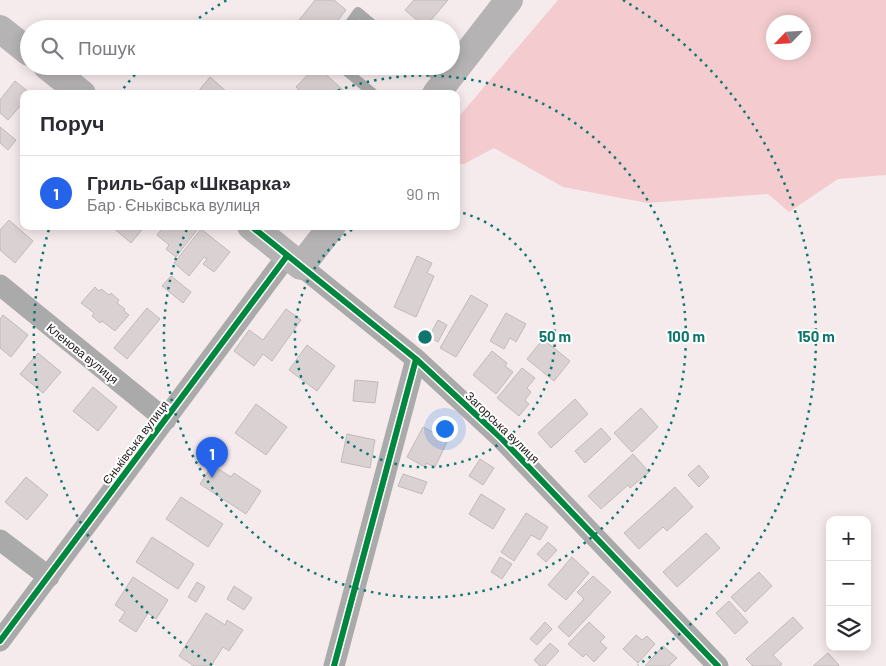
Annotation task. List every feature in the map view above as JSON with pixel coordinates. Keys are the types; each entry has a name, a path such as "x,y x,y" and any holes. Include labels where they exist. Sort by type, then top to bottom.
{"street":[{"path":"460,54 509,0"},
{"path":"0,29 20,45"},
{"path":"58,75 77,90"},
{"name":"Загорська вулиця","path":"256,230 416,359 500,437 718,666"},
{"path":"294,261 328,230"},
{"name":"Єньківська вулиця","path":"0,641 166,420 294,261"},
{"name":"Кленова вулиця","path":"0,286 166,420"},
{"path":"334,666 416,359"},
{"path":"0,540 49,577"}],"lane":[{"path":"352,20 358,12 367,20"},
{"path":"351,75 369,90"}],"shaded area":[{"path":"558,0 886,0 886,175 838,179 789,212 768,194 647,203 563,187 494,148 464,164 460,164 460,115"}],"building":[{"path":"315,0 334,0 346,10 338,20 299,20"},
{"path":"414,0 448,0 431,20 417,20 405,10"},
{"path":"307,75 327,75 343,90 299,90 296,87"},
{"path":"210,77 225,90 199,90"},
{"path":"15,81 26,90 20,90 20,106 8,120 0,113 0,100"},
{"path":"0,127 16,140 8,150 0,143"},
{"path":"9,220 33,241 15,263 0,250 0,230"},
{"path":"116,230 142,230 131,243"},
{"path":"161,230 197,230 176,257 166,249 169,245 157,235"},
{"path":"200,230 230,252 214,272 203,264 207,259 204,257 189,276 174,263"},
{"path":"417,256 432,263 427,273 434,276 416,317 394,307"},
{"path":"171,276 191,292 183,303 162,286"},
{"path":"95,287 109,295 111,293 119,300 117,303 129,315 115,331 102,321 100,323 92,316 94,313 81,303"},
{"path":"471,295 488,305 456,357 440,348"},
{"path":"147,308 160,319 127,359 114,348"},
{"path":"286,309 301,320 272,361 263,354 254,366 234,351 249,330 263,340"},
{"path":"506,313 526,324 516,342 510,338 504,349 490,341"},
{"path":"3,315 28,335 11,357 0,348 0,319"},
{"path":"438,320 447,325 438,342 429,337"},
{"path":"543,339 570,361 554,381 527,359"},
{"path":"307,345 335,366 317,391 289,370"},
{"path":"492,351 507,363 505,366 513,372 496,394 473,375"},
{"path":"38,353 61,372 43,393 20,374"},
{"path":"522,368 535,378 527,388 531,392 525,400 529,404 519,416 497,398"},
{"path":"355,380 378,382 375,403 353,401"},
{"path":"93,387 117,407 98,431 73,411"},
{"path":"575,399 588,414 551,448 538,433"},
{"path":"256,404 287,427 266,455 235,433"},
{"path":"641,408 658,427 632,452 614,433"},
{"path":"423,427 448,440 435,467 426,463 425,467 407,457"},
{"path":"601,428 611,439 585,463 575,451"},
{"path":"347,434 375,440 370,468 341,462"},
{"path":"633,454 649,472 630,488 628,485 601,509 588,496"},
{"path":"480,459 494,468 483,485 469,476"},
{"path":"212,465 231,477 234,473 261,491 246,514 200,484"},
{"path":"699,465 709,477 699,487 688,475"},
{"path":"403,474 427,482 422,494 398,486"},
{"path":"26,477 48,495 27,520 5,502"},
{"path":"675,487 693,507 667,531 663,527 639,549 624,533"},
{"path":"481,494 505,509 493,529 469,514"},
{"path":"181,497 223,524 208,547 166,519"},
{"path":"526,513 548,527 540,540 531,535 514,561 501,552"},
{"path":"706,533 720,548 677,587 663,572"},
{"path":"152,537 194,564 178,589 136,562"},
{"path":"548,542 557,550 546,562 537,554"},
{"path":"500,557 512,564 502,579 491,572"},
{"path":"572,557 589,573 566,600 548,585"},
{"path":"759,572 772,586 745,612 731,597"},
{"path":"593,576 611,592 569,637 558,627 584,599 577,592"},
{"path":"133,577 168,600 156,619 148,613 136,632 119,621 125,612 115,605"},
{"path":"197,582 205,587 196,602 188,597"},
{"path":"234,586 252,598 244,610 227,599"},
{"path":"729,601 748,622 735,634 716,613"},
{"path":"206,613 225,625 227,620 243,630 229,651 223,647 211,666 194,666 179,656"},
{"path":"793,617 803,628 773,655 782,664 780,666 753,666 746,659"},
{"path":"545,622 552,629 537,645 530,639"},
{"path":"589,622 605,637 600,642 607,648 594,662 586,654 583,657 568,644"},
{"path":"636,635 642,640 647,636 655,644 638,663 623,649"},
{"path":"550,643 559,651 545,666 540,666 534,660"},
{"path":"663,646 677,658 669,666 645,666"},
{"path":"828,653 838,666 813,666"}],"cycle path":[{"path":"256,230 416,359 500,437 718,666"},
{"path":"0,641 287,256"},
{"path":"334,666 416,359"}],"place":[{"name":"Гриль-бар «Шкварка»","path":"212,478"}]}
